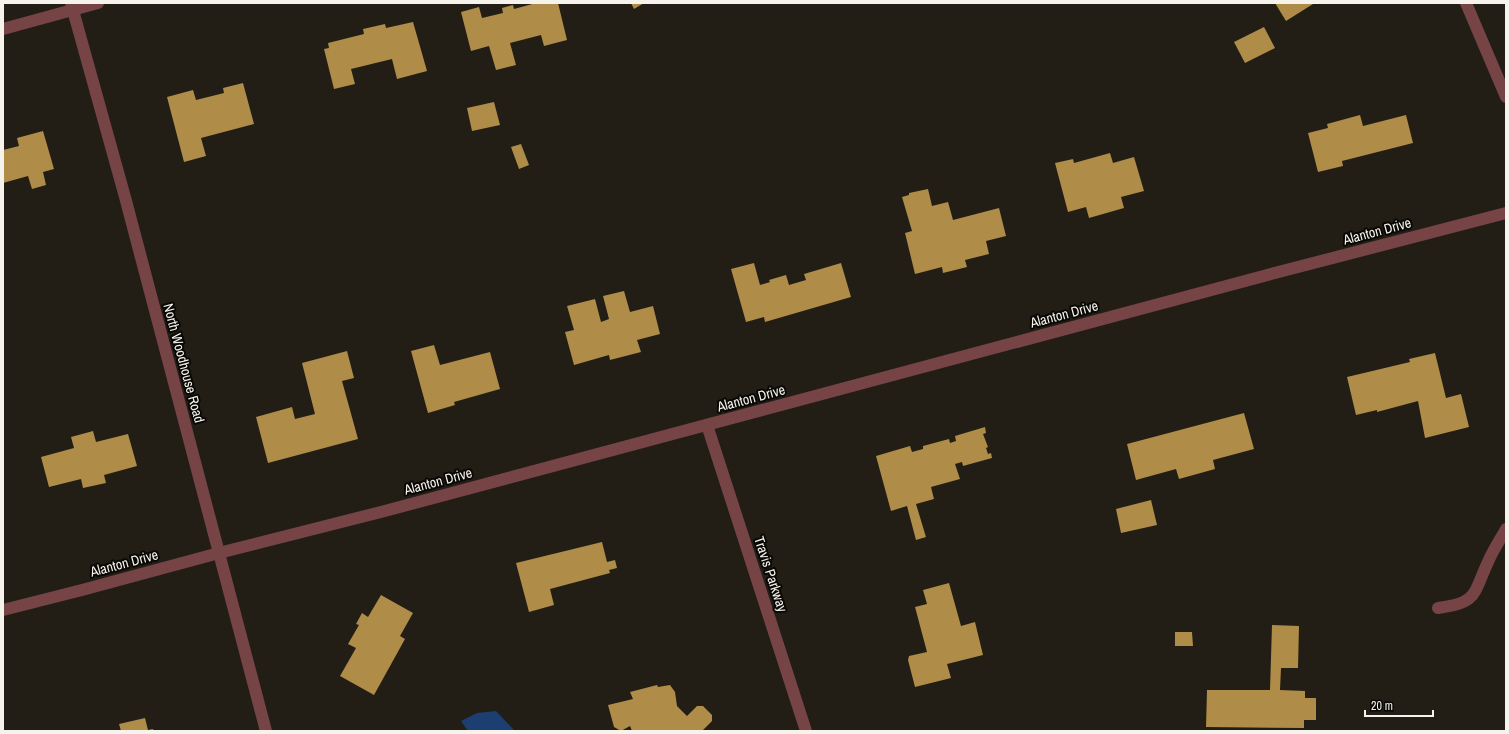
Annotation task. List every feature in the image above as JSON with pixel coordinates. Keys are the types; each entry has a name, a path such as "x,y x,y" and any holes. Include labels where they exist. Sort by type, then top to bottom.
{"street":[{"path":"3,29 72,6 98,3"},
{"path":"1466,3 1506,97"},
{"name":"North Woodhouse Road","path":"72,6 125,197 266,731"},
{"name":"Alanton Drive","path":"3,610 380,512 1271,274 1506,213"},
{"name":"Travis Parkway","path":"708,425 806,731"},
{"path":"1438,608 1455,606 1467,601 1476,591 1488,561 1506,529"}],"water":[{"path":"496,711 515,731 468,731 461,721 477,713"}],"building":[{"path":"536,3 558,3 567,40 544,46 541,35 510,43 516,65 496,70 489,46 471,51 461,12 479,7 482,18 503,13 502,8 513,5 514,9"},
{"path":"631,3 644,3 634,9"},
{"path":"1275,3 1313,3 1313,4 1286,21"},
{"path":"413,22 427,71 397,79 392,59 351,69 355,84 334,89 324,49 329,48 328,43 364,34 363,29 385,24 386,28"},
{"path":"1264,27 1275,48 1245,63 1234,42"},
{"path":"243,83 254,124 201,138 206,156 184,162 167,97 193,90 196,100 224,93 223,88"},
{"path":"494,102 500,125 472,131 467,108"},
{"path":"1360,115 1363,126 1406,115 1413,143 1342,161 1343,166 1318,172 1308,133 1328,128 1327,124"},
{"path":"43,131 54,169 43,172 46,185 32,189 28,176 3,183 3,150 19,146 17,138"},
{"path":"521,144 529,165 519,169 511,147"},
{"path":"1110,153 1113,163 1134,157 1144,191 1121,197 1124,208 1089,218 1086,207 1068,212 1055,163 1073,159 1074,163"},
{"path":"928,189 932,206 948,202 953,220 999,208 1006,236 986,241 989,254 965,260 967,267 943,273 942,267 915,274 905,233 912,231 902,197 909,195 909,193"},
{"path":"754,263 760,285 770,282 769,280 786,275 789,285 806,280 804,274 841,263 851,297 765,322 764,317 746,322 731,269"},
{"path":"624,291 630,312 653,306 660,334 637,340 641,352 610,360 609,355 574,365 565,332 574,330 567,306 595,299 601,322 609,319 603,296"},
{"path":"434,345 440,365 490,352 500,389 454,402 455,405 428,413 411,351"},
{"path":"347,351 354,378 342,381 358,439 268,463 256,417 292,407 295,419 315,414 302,363"},
{"path":"1435,353 1446,398 1461,394 1469,427 1425,438 1418,401 1377,412 1377,410 1356,415 1347,377 1410,362 1409,359"},
{"path":"1244,413 1254,449 1213,460 1215,469 1179,479 1176,469 1136,480 1127,444"},
{"path":"985,427 986,433 983,434 988,447 986,448 988,454 991,453 992,458 963,466 962,462 955,464 960,479 931,487 934,499 916,504 926,537 916,540 907,506 891,511 876,456 910,446 912,452 923,449 923,446 949,439 950,443 956,441 955,436"},
{"path":"93,431 96,442 128,434 137,466 104,475 106,483 83,488 81,479 49,487 41,457 74,448 71,437"},
{"path":"1151,500 1157,525 1121,533 1116,509"},
{"path":"602,542 607,562 615,560 617,568 609,570 610,573 550,589 554,605 529,612 516,563"},
{"path":"949,583 961,626 975,622 983,655 947,664 951,678 915,687 908,660 909,656 927,652 915,607 927,604 923,590"},
{"path":"381,595 413,613 400,636 405,639 374,695 340,676 356,648 348,644 359,625 356,624 362,613 368,617"},
{"path":"1272,625 1299,626 1298,668 1281,668 1280,690 1305,691 1305,698 1316,698 1316,720 1304,720 1304,728 1206,727 1207,690 1270,690"},
{"path":"1175,632 1192,632 1193,646 1175,646"},
{"path":"657,685 658,687 670,685 675,692 677,706 687,716 697,706 703,706 712,715 712,721 702,731 632,731 630,726 621,731 614,727 608,705 633,699 630,692"},
{"path":"145,718 148,730 153,729 154,731 121,731 119,724"}]}
